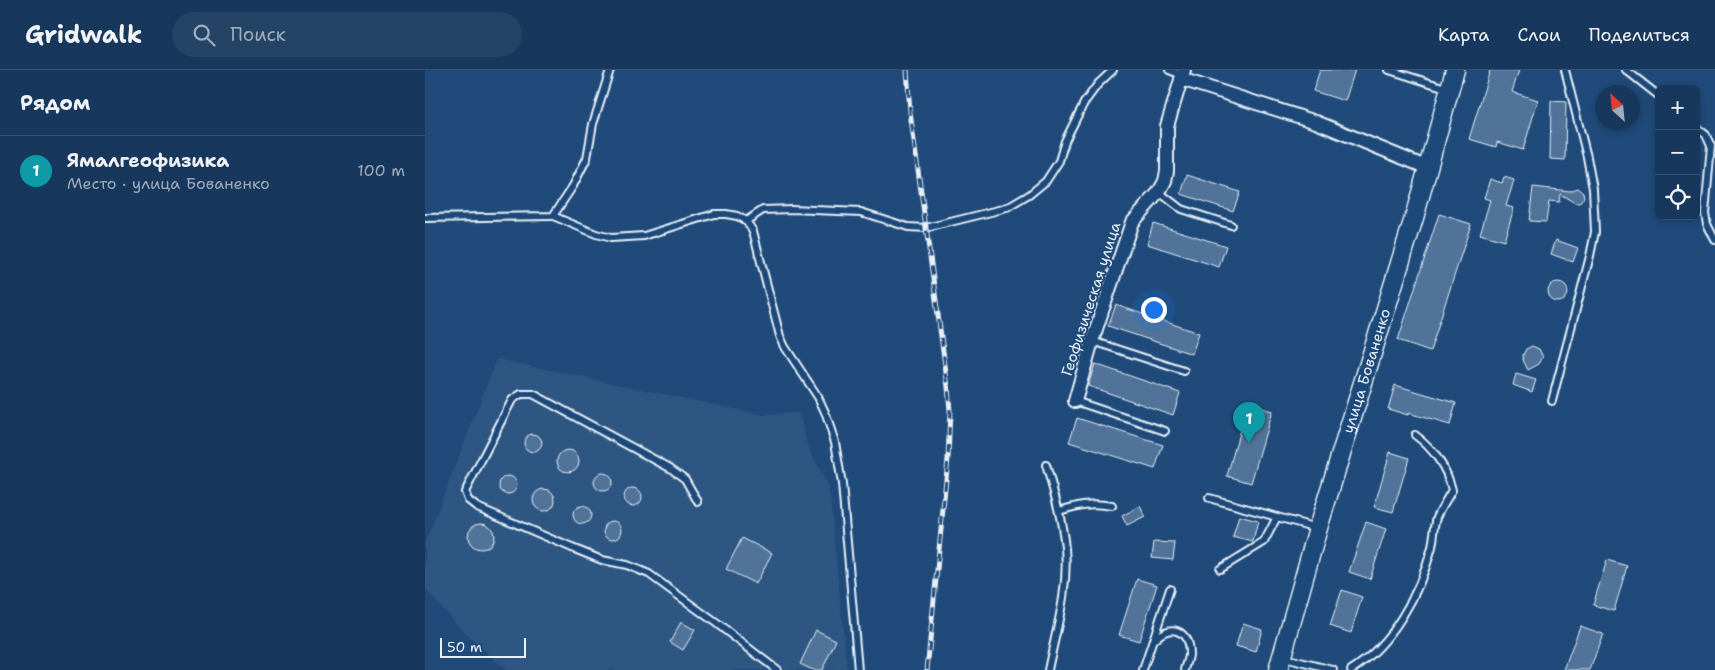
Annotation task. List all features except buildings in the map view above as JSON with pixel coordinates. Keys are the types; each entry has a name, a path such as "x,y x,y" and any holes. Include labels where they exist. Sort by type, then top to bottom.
{"street":[{"name":"улица Бованенко","path":"1280,664 1318,528 1414,218 1455,70"},
{"path":"1183,75 1316,122 1428,168"},
{"name":"Геофизическая улица","path":"1075,401 1092,341 1132,222 1159,192 1167,170 1167,126 1183,75"}],"lane":[{"path":"553,216 573,186 587,158 593,124 610,70"},
{"path":"746,221 763,210 791,209 861,212 908,227 926,228 1007,208 1029,195 1046,181 1059,161 1065,142 1083,103 1098,84 1113,70"},
{"path":"1169,70 1183,75"},
{"path":"1389,70 1451,89"},
{"path":"1552,401 1595,232 1593,189 1565,70"},
{"path":"1626,70 1655,93"},
{"path":"1700,130 1706,135 1711,146 1705,213 1707,224 1715,240"},
{"path":"1159,192 1181,209 1231,225"},
{"path":"425,218 553,216 595,234 611,238 644,236 714,214 731,215 746,221 753,231 756,240 780,336 785,347 818,397 835,442 842,484 857,670"},
{"path":"1092,341 1184,371"},
{"path":"698,502 685,479 670,468 533,394 521,394 512,400 465,492 468,500 477,507 602,560 627,565 649,574 777,670"},
{"path":"1075,401 1165,431"},
{"path":"1351,670 1364,661 1377,648 1409,606 1431,549 1437,519 1452,490 1450,482 1433,450 1415,435"},
{"path":"1046,465 1059,511 1065,549 1064,590 1048,670"},
{"path":"1209,498 1318,528"},
{"path":"1059,511 1095,503 1112,506"},
{"path":"1220,569 1264,542 1277,517"},
{"path":"1143,670 1170,589"},
{"path":"1152,643 1165,632 1172,629 1184,635 1188,643 1189,656 1185,670"},
{"path":"1280,664 1333,670"}],"shaded area":[{"path":"497,359 763,415 799,413 809,449 829,488 847,670 506,670 471,639 425,588 425,543"}],"railway":[{"path":"907,70 910,112 950,411 948,459 927,670"}],"place":[{"name":"Ямалгеофизика","path":"1249,443"}]}
